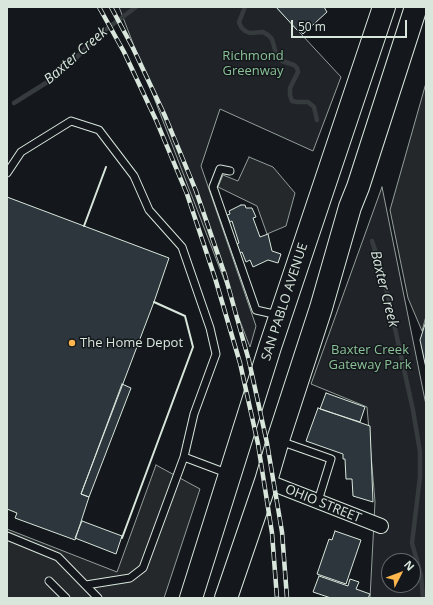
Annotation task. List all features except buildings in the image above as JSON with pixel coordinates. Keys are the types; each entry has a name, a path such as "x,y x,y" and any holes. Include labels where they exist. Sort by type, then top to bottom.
{"main road":[{"name":"SAN PABLO AVENUE","path":"191,598 270,348 384,7"},
{"path":"226,598 266,481 321,308 350,207 358,188 416,7"}],"street":[{"name":"OHIO STREET","path":"266,481 381,526"}],"lane":[{"path":"7,173 21,152 71,121 99,130 134,176 148,210 182,247 210,328 216,354 194,414 184,457 143,568 130,578 86,585"},
{"path":"230,171 220,169 213,187 256,310 281,316"},
{"path":"278,440 331,459 318,501"},
{"path":"184,457 230,474"},
{"path":"7,536 58,557 98,598"},
{"path":"49,581 66,598"}],"green space":[{"name":"Richmond Greenway","path":"119,7 276,7 341,77 313,151 220,109 201,166 256,326 250,347"},
{"name":"Baxter Creek Gateway Park","path":"382,187 426,405 426,598 370,598 375,502 367,407 311,384"}],"shaded area":[{"path":"426,83 426,316 422,331 408,298 390,210"},
{"path":"249,157 273,167 295,193 286,226 267,234 257,206 218,187 223,175 238,181"},
{"path":"156,465 200,489 164,598 7,598 7,529 117,572"}],"waterway":[{"name":"Baxter Creek","path":"14,103 57,76 104,31 136,7"},
{"name":"Baxter Creek","path":"245,7 239,22 241,27 250,33 263,32 268,35 272,39 277,57 297,68 298,72 290,88 292,101 308,102 314,107 317,120"},
{"name":"Baxter Creek","path":"372,241 383,274 413,410 420,452 420,477 412,543 421,575 423,598"}],"railway":[{"path":"99,7 124,52 156,120 187,194 215,278 240,363 258,444 272,533 277,598"},
{"path":"111,7 133,48 165,116 196,191 225,275 249,361 267,443 282,532 287,598"}],"wall":[{"path":"84,226 106,167"},
{"path":"122,538 193,347 185,316 154,302"}],"place":[{"name":"The Home Depot","path":"72,343"}]}
